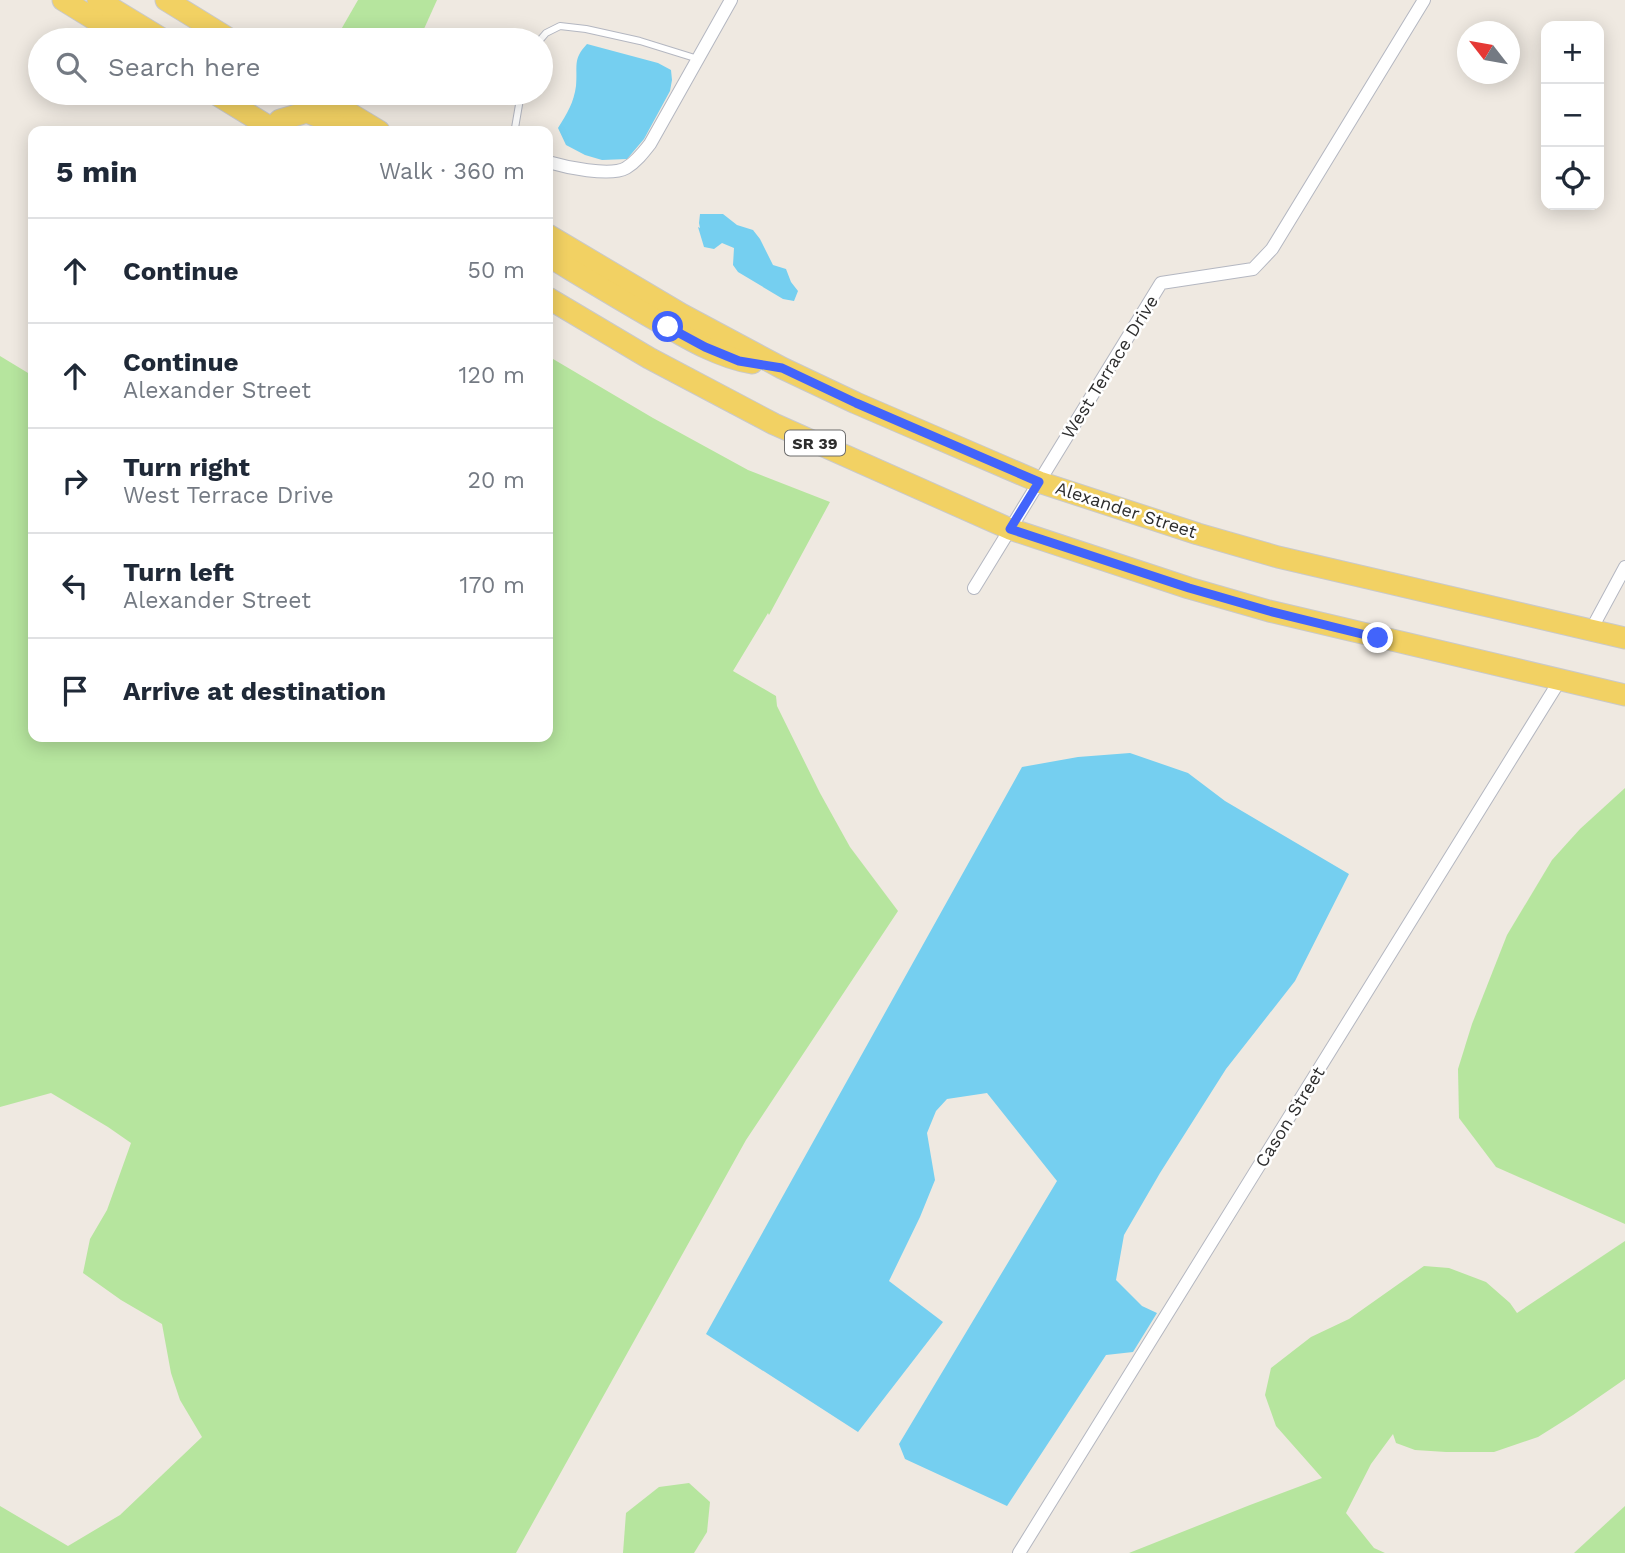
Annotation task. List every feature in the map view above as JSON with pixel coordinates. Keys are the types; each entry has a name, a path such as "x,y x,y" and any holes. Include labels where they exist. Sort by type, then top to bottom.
{"main road":[{"path":"63,0 108,28"},
{"path":"98,0 144,28"},
{"path":"166,0 212,28"},
{"path":"233,105 268,126"},
{"path":"336,105 371,126"},
{"path":"276,126 280,120 307,112 336,126"},
{"name":"Alexander Street","path":"553,238 668,307 782,368 1039,482 1278,557 1625,638"},
{"path":"553,259 705,347 739,361 782,368"},
{"name":"SR 39","path":"553,301 649,358 774,424 1010,529 1189,588 1269,611 1625,695"}],"street":[{"path":"553,163 606,171 624,170 637,160 650,144 731,0"},
{"name":"West Terrace Drive","path":"974,588 1161,283 1253,269 1272,249 1424,0"},
{"path":"1591,631 1625,567"},
{"name":"Cason Street","path":"1018,1553 1560,680"}],"lane":[{"path":"553,30 560,26 586,29 640,41 698,59"},
{"path":"515,126 519,105"}],"green space":[{"path":"358,0 437,0 424,28 342,28"},
{"path":"0,356 28,373 28,742 553,742 553,359 748,470 830,502 769,615 768,613 733,671 776,696 777,706 850,847 898,911 746,1140 516,1553 0,1553 0,1506 68,1546 120,1515 202,1437 180,1400 171,1373 162,1324 83,1273 90,1239 107,1210 131,1143 51,1093 0,1107"},
{"path":"1625,788 1625,1224 1496,1167 1459,1118 1458,1069 1472,1024 1507,935 1552,860 1580,829"},
{"path":"1625,1241 1625,1379 1538,1437 1494,1452 1415,1450 1396,1443 1393,1434 1371,1464 1346,1513 1374,1548 1385,1553 1129,1553 1322,1478 1276,1426 1265,1395 1271,1368 1311,1337 1349,1319 1424,1266 1449,1268 1486,1282 1510,1303 1517,1313"},
{"path":"689,1483 710,1502 707,1532 694,1553 623,1553 626,1513 659,1487"},
{"path":"1625,1506 1625,1553 1574,1553"}],"water":[{"path":"587,44 658,63 671,70 670,91 644,139 627,159 602,160 585,155 566,145 558,128 572,103 577,59"},
{"path":"700,214 723,214 737,225 753,230 773,265 786,269 798,291 794,301 783,299 738,272 733,265 734,248 722,243 714,249 704,247 698,227 700,228"},
{"path":"1130,753 1188,773 1225,801 1349,874 1295,981 1226,1069 1124,1235 1116,1280 1142,1306 1157,1313 1133,1352 1106,1355 1007,1506 905,1459 899,1444 1057,1181 987,1093 947,1099 936,1111 927,1133 935,1180 889,1281 943,1322 858,1432 706,1334 1022,767 1078,757"}],"route":[{"path":"668,327 739,361 782,368 1039,482 1010,529 1189,588 1378,638"}]}
